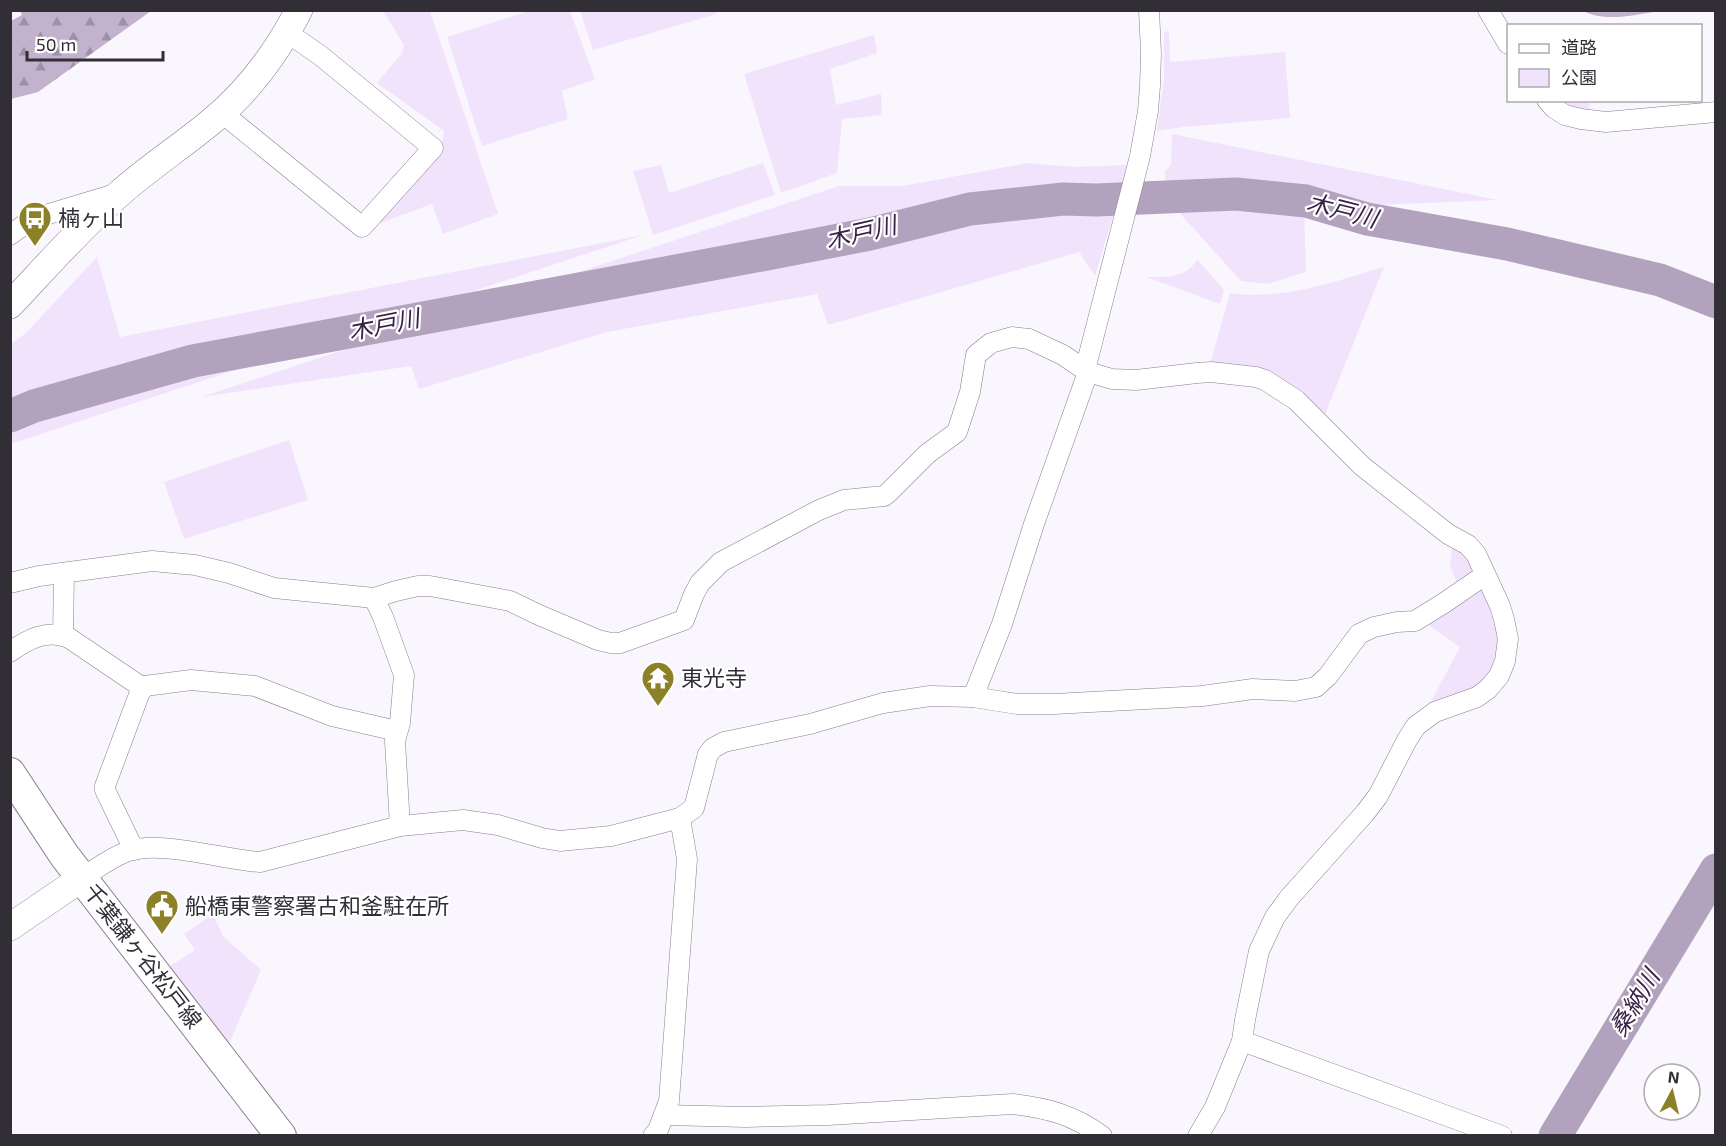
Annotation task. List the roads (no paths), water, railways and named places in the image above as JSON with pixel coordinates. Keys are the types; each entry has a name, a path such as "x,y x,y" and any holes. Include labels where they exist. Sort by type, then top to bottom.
{"main road":[{"name":"千葉鎌ヶ谷松戸線","path":"10,773 40,820 82,878 281,1136"}],"street":[{"path":"973,697 1002,624 1086,371 1140,156 1148,111 1151,53 1149,10"},
{"path":"1488,10 1507,41"},
{"path":"10,304 84,225 121,192 221,112 251,84 293,22 321,56 433,148 362,227 221,112"},
{"path":"1549,102 1565,115 1606,122 1716,112"},
{"path":"10,235 32,219 121,192"},
{"path":"10,583 39,576 137,562 164,562 195,565 229,573 274,588 374,598 418,586 430,586 510,601 598,640 620,643 684,620 700,583 721,562 735,554 819,510 844,500 888,493 927,454 957,432 970,392 976,356 991,343 1012,337 1029,339 1064,355 1086,371 1112,378 1136,380 1211,372 1256,377 1271,383 1296,400 1362,466 1448,534 1468,545 1476,554 1500,606 1508,639 1505,661 1499,676 1488,689 1477,697 1435,712 1416,726 1378,796 1275,917 1259,951 1242,1041 1215,1107 1198,1136"},
{"path":"63,636 64,573"},
{"path":"10,927 100,866 134,850 158,848 260,862 400,826 463,820 498,825 560,841 611,837 680,818 694,808 708,754 724,742 810,724 883,703 930,696 973,697 1017,704 1077,703 1202,696 1252,689 1295,691 1316,687 1328,676 1359,634 1374,627 1415,621 1485,575"},
{"path":"374,598 404,675 400,723 395,741 400,826"},
{"path":"10,652 44,634 56,634 63,636 142,688 191,680 255,686 332,716 397,731"},
{"path":"134,850 105,790 142,688"},
{"path":"653,1136 658,1130 669,1101 687,859 680,818"},
{"path":"1242,1041 1502,1136"},
{"path":"664,1114 746,1117 828,1115 1013,1104 1040,1107 1068,1116 1086,1124 1102,1136"}],"waterway":[{"name":"木戸川","path":"10,416 34,406 193,361 870,234 970,209 1063,199 1096,200 1236,194 1306,201 1367,219 1507,244 1660,280 1716,302"},
{"name":"桑納川","path":"1555,1136 1716,870"}],"place":[{"name":"楠ヶ山","path":"35,247"},
{"name":"東光寺","path":"658,707"},
{"name":"船橋東警察署古和釜駐在所","path":"162,935"}]}
